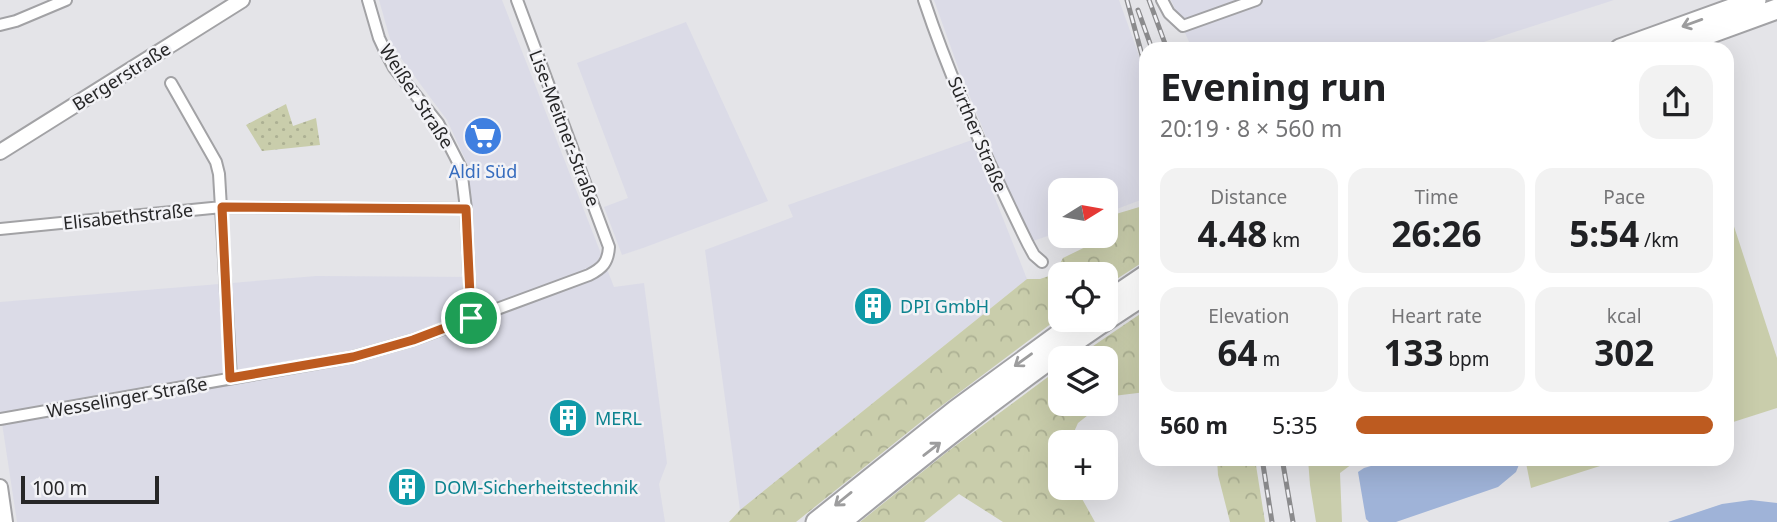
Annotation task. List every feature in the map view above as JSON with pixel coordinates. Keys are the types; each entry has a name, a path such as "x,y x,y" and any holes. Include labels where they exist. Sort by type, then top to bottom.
{"highway":[{"path":"1639,42 1756,0"},
{"path":"1686,42 1777,9"},
{"path":"1118,294 1139,280"},
{"path":"841,522 988,405 1139,299"},
{"path":"816,522 956,410 1063,332"}],"street":[{"path":"0,25 66,0"},
{"name":"Bergerstraße","path":"0,152 242,0"},
{"name":"Weißer Straße","path":"368,0 379,38 394,68 438,123 461,168 466,209 471,318"},
{"name":"Lise-Meitner-Straße","path":"517,0 609,247 608,257"},
{"name":"Sürther Straße","path":"924,0 984,151 1028,246 1042,262"},
{"path":"1162,0 1168,13 1183,26 1256,0"},
{"path":"171,83 219,174 230,378"},
{"name":"Elisabethstraße","path":"0,229 222,207 466,209"},
{"name":"Wesselinger Straße","path":"0,419 353,357 413,340 589,275 601,269 608,257"},
{"path":"0,487 5,522"}],"shaded area":[{"path":"379,0 502,0 614,287 644,283 667,463 659,484 665,522 17,522 0,410 0,302 316,276 476,277 466,161 447,120 392,46"},
{"path":"934,0 1119,0 1139,56 1139,201 1118,208 1118,178 1048,178 1048,236 1033,241 1027,237 959,70"},
{"path":"1171,0 1614,0 1484,42 1189,42"},
{"path":"686,22 768,201 622,255 604,207 628,198 577,63"},
{"path":"972,140 1027,279 740,510 705,250 793,217 788,205"}],"green space":[{"path":"286,104 293,126 316,118 320,145 262,151 246,125"},
{"path":"1139,207 1139,265 1118,278 1118,262 1061,262 1063,258 1083,248 1118,248 1118,213"},
{"path":"1734,226 1777,358 1777,408 1734,422"},
{"path":"1048,276 1048,326 932,413 796,522 729,522 740,510 1027,279"},
{"path":"1139,315 1139,393 1118,395 1118,346 1093,346 1114,332 1118,332 1118,329"},
{"path":"1048,377 1048,416 1087,416 1078,423 1075,430 1048,430 1048,500 1083,500 1095,522 1003,522 959,494 924,522 860,522 947,452"},
{"path":"1217,466 1256,466 1265,522 1230,522"},
{"path":"1309,466 1349,466 1340,473 1342,522 1316,522"},
{"path":"1527,466 1600,466 1531,488"}],"water":[{"path":"1518,466 1516,472 1498,487 1396,522 1369,522 1366,519 1358,472 1364,468"},
{"path":"1751,500 1777,503 1777,522 1668,522 1722,504"}],"railway":[{"path":"1127,0 1139,44"},
{"path":"1149,0 1164,42"},
{"path":"1138,10 1149,42"},
{"path":"1263,466 1272,522"},
{"path":"1283,466 1293,522"}],"place":[{"name":"Aldi Süd","path":"483,136"},
{"name":"DPI GmbH","path":"873,306"},
{"name":"MERL","path":"568,418"},
{"name":"DOM-Sicherheitstechnik","path":"407,487"}],"route":[{"path":"222,207 466,209 471,318 413,340 353,357 230,378 222,207"}]}
